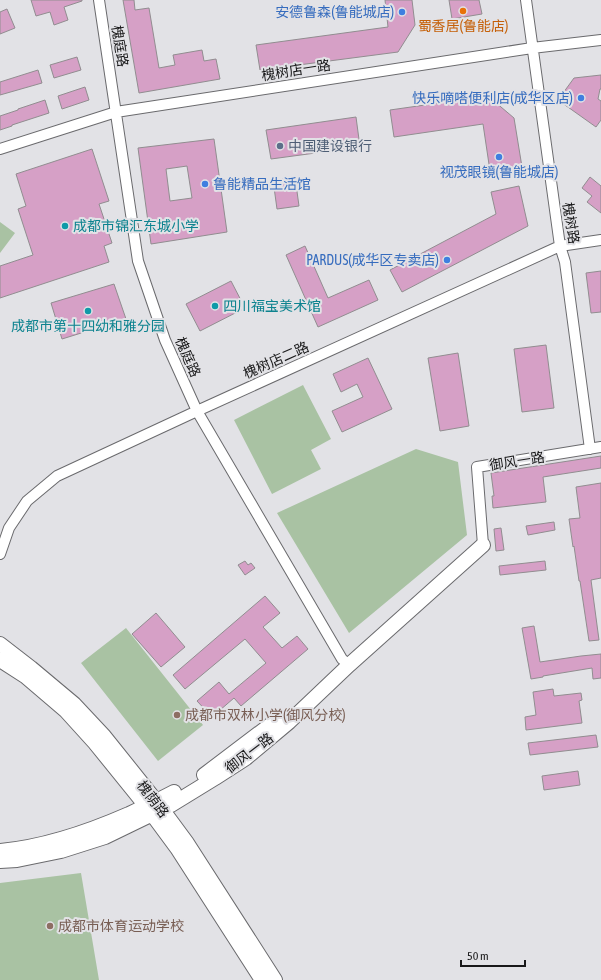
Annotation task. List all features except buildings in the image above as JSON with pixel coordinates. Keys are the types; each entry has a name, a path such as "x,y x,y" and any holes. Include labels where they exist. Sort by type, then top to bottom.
{"main road":[{"name":"御风一路","path":"0,851 15,850 60,840 154,808 171,805 246,758 289,722 346,662 482,540"},
{"name":"槐荫路","path":"0,644 74,704 104,736 154,808 176,848 262,980"},
{"name":"槐荫路","path":"0,660 25,676 66,711 187,843 275,980"},
{"name":"御风一路","path":"0,861 17,860 61,851 105,836 154,808"}],"street":[{"name":"槐庭路","path":"99,0 138,261 165,340 197,411 346,662"},
{"name":"槐树路","path":"526,0 560,246 565,262 590,450"},
{"name":"槐树店一路","path":"0,149 116,112 532,48 601,40"},
{"name":"槐树店二路","path":"0,554 9,528 27,501 57,476 560,246 601,240"},
{"name":"御风一路","path":"482,540 477,467 590,450 601,447"}],"green space":[{"path":"0,222 15,233 0,253"},
{"path":"303,385 331,439 311,450 321,469 272,494 234,420"},
{"path":"416,449 458,462 467,535 349,633 277,513"},
{"path":"126,628 203,725 158,761 81,663"},
{"name":"成都市体育运动学校","path":"81,873 99,980 0,980 0,883"}],"place":[{"name":"蜀香居(鲁能店)","path":"463,11"},
{"name":"安德鲁森(鲁能城店)","path":"402,12"},
{"name":"快乐嘀嗒便利店(成华区店)","path":"581,98"},
{"name":"中国建设银行","path":"280,146"},
{"name":"视茂眼镜(鲁能城店)","path":"499,157"},
{"name":"鲁能精品生活馆","path":"205,184"},
{"name":"成都市锦汇东城小学","path":"65,226"},
{"name":"PARDUS(成华区专卖店)","path":"447,260"},
{"name":"四川福宝美术馆","path":"215,306"},
{"name":"成都市第十四幼和雅分园","path":"88,311"},
{"name":"成都市双林小学(御风分校)","path":"177,715"},
{"name":"成都市体育运动学校","path":"50,926"}]}
